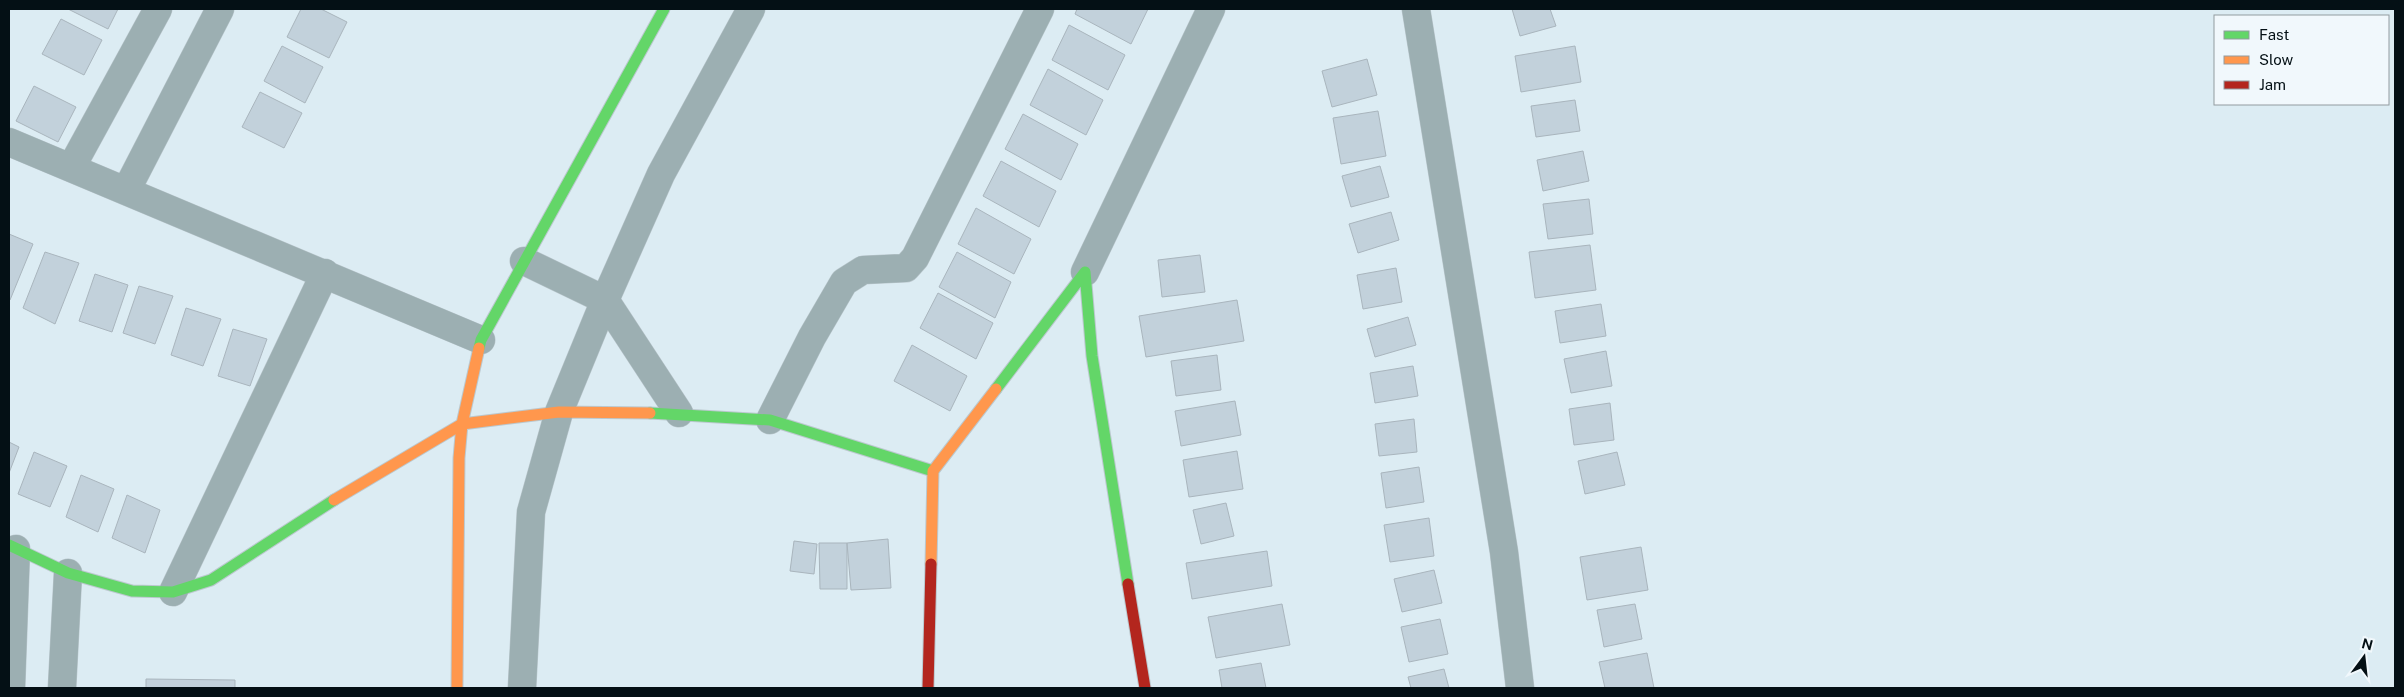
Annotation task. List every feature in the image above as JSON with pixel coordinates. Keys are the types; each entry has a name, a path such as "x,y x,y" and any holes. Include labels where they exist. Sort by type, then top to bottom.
{"street":[{"path":"71,168 158,9"},
{"path":"126,191 220,9"},
{"path":"457,688 458,458 462,424 481,340 664,9"},
{"path":"522,688 531,512 559,412 605,300 661,174 752,9"},
{"path":"770,420 812,337 844,282 863,270 906,268 916,258 1040,9"},
{"path":"928,688 933,471 1085,272 1211,9"},
{"path":"1416,9 1504,552 1520,688"},
{"path":"9,142 481,340"},
{"path":"524,261 605,300 679,413"},
{"path":"1085,272 1092,356 1145,688"},
{"path":"173,592 325,273"},
{"path":"11,688 12,547 68,572 132,591 173,592 211,580 308,515 462,424 559,412 679,413 770,420 933,471"},
{"path":"62,688 68,572"}],"building":[{"path":"68,9 118,9 108,29"},
{"path":"301,9 321,9 347,22 329,58 287,37"},
{"path":"1077,9 1148,9 1131,44 1075,14"},
{"path":"1512,9 1550,9 1556,26 1520,36"},
{"path":"61,19 102,40 84,75 42,54"},
{"path":"1069,25 1125,55 1108,90 1052,60"},
{"path":"282,46 323,67 305,103 264,81"},
{"path":"1575,46 1581,82 1521,92 1515,56"},
{"path":"1367,59 1377,95 1332,107 1322,71"},
{"path":"1048,69 1103,100 1086,135 1030,105"},
{"path":"34,86 76,107 58,142 16,121"},
{"path":"260,92 302,113 284,148 242,127"},
{"path":"1575,100 1580,131 1536,137 1531,106"},
{"path":"1378,111 1386,156 1341,164 1333,118"},
{"path":"1023,114 1078,144 1061,180 1005,149"},
{"path":"1583,151 1589,181 1543,191 1537,160"},
{"path":"1001,161 1056,191 1039,227 983,196"},
{"path":"1380,166 1389,197 1351,207 1342,176"},
{"path":"1589,199 1593,234 1548,239 1543,204"},
{"path":"976,208 1031,239 1014,274 958,244"},
{"path":"1391,212 1399,240 1358,253 1349,224"},
{"path":"9,234 33,244 10,300 9,300"},
{"path":"1590,245 1596,290 1535,298 1529,252"},
{"path":"45,252 79,263 55,324 23,308"},
{"path":"957,252 1011,282 995,318 939,287"},
{"path":"1200,255 1205,292 1162,297 1158,260"},
{"path":"1396,268 1402,302 1363,309 1357,275"},
{"path":"95,274 128,285 112,332 79,321"},
{"path":"139,286 173,296 155,344 123,333"},
{"path":"938,293 993,323 976,359 920,328"},
{"path":"1237,300 1244,341 1146,357 1139,316"},
{"path":"1601,304 1606,336 1560,343 1555,311"},
{"path":"186,308 221,319 203,366 171,355"},
{"path":"1408,317 1416,345 1375,357 1367,329"},
{"path":"233,329 267,339 250,386 218,376"},
{"path":"912,345 967,376 950,411 894,381"},
{"path":"1606,351 1612,386 1571,393 1564,359"},
{"path":"1217,355 1221,390 1176,396 1171,361"},
{"path":"1413,366 1418,396 1375,403 1370,373"},
{"path":"1235,401 1241,435 1181,446 1175,411"},
{"path":"1610,403 1614,440 1574,445 1569,409"},
{"path":"1414,419 1417,452 1379,456 1375,424"},
{"path":"9,442 19,447 9,473"},
{"path":"1237,451 1243,489 1189,497 1183,460"},
{"path":"34,452 67,466 50,507 18,494"},
{"path":"1617,452 1625,485 1585,494 1578,461"},
{"path":"1419,467 1424,502 1386,508 1381,473"},
{"path":"81,475 114,489 98,532 66,517"},
{"path":"127,495 160,510 145,553 112,538"},
{"path":"1226,503 1234,536 1201,544 1193,510"},
{"path":"1429,518 1434,556 1390,562 1384,525"},
{"path":"888,539 891,588 851,590 847,543"},
{"path":"794,541 817,544 814,574 790,571"},
{"path":"819,543 847,543 847,589 820,589"},
{"path":"1641,547 1648,590 1587,600 1580,557"},
{"path":"1267,551 1272,586 1192,599 1186,563"},
{"path":"1434,570 1442,603 1402,612 1394,579"},
{"path":"1282,604 1290,645 1216,658 1208,617"},
{"path":"1635,604 1642,639 1604,647 1597,610"},
{"path":"1440,619 1448,654 1409,662 1401,627"},
{"path":"1647,653 1654,688 1605,688 1599,662"},
{"path":"1261,663 1266,688 1222,688 1219,670"},
{"path":"1444,669 1449,688 1411,688 1408,677"},
{"path":"146,679 235,680 235,688 146,688"}],"traffic: fast":[{"path":"479,348 481,340 664,9"},
{"path":"996,389 1085,272 1092,356 1128,584"},
{"path":"650,413 770,420 933,471"},
{"path":"9,545 68,573 132,591 173,592 211,580 334,500"}],"traffic: slow":[{"path":"457,688 459,458 462,424 479,348"},
{"path":"931,564 933,471 996,389"},
{"path":"334,500 462,424 559,412 650,413"}],"traffic: jam":[{"path":"928,688 931,564"},
{"path":"1128,584 1145,688"}]}
